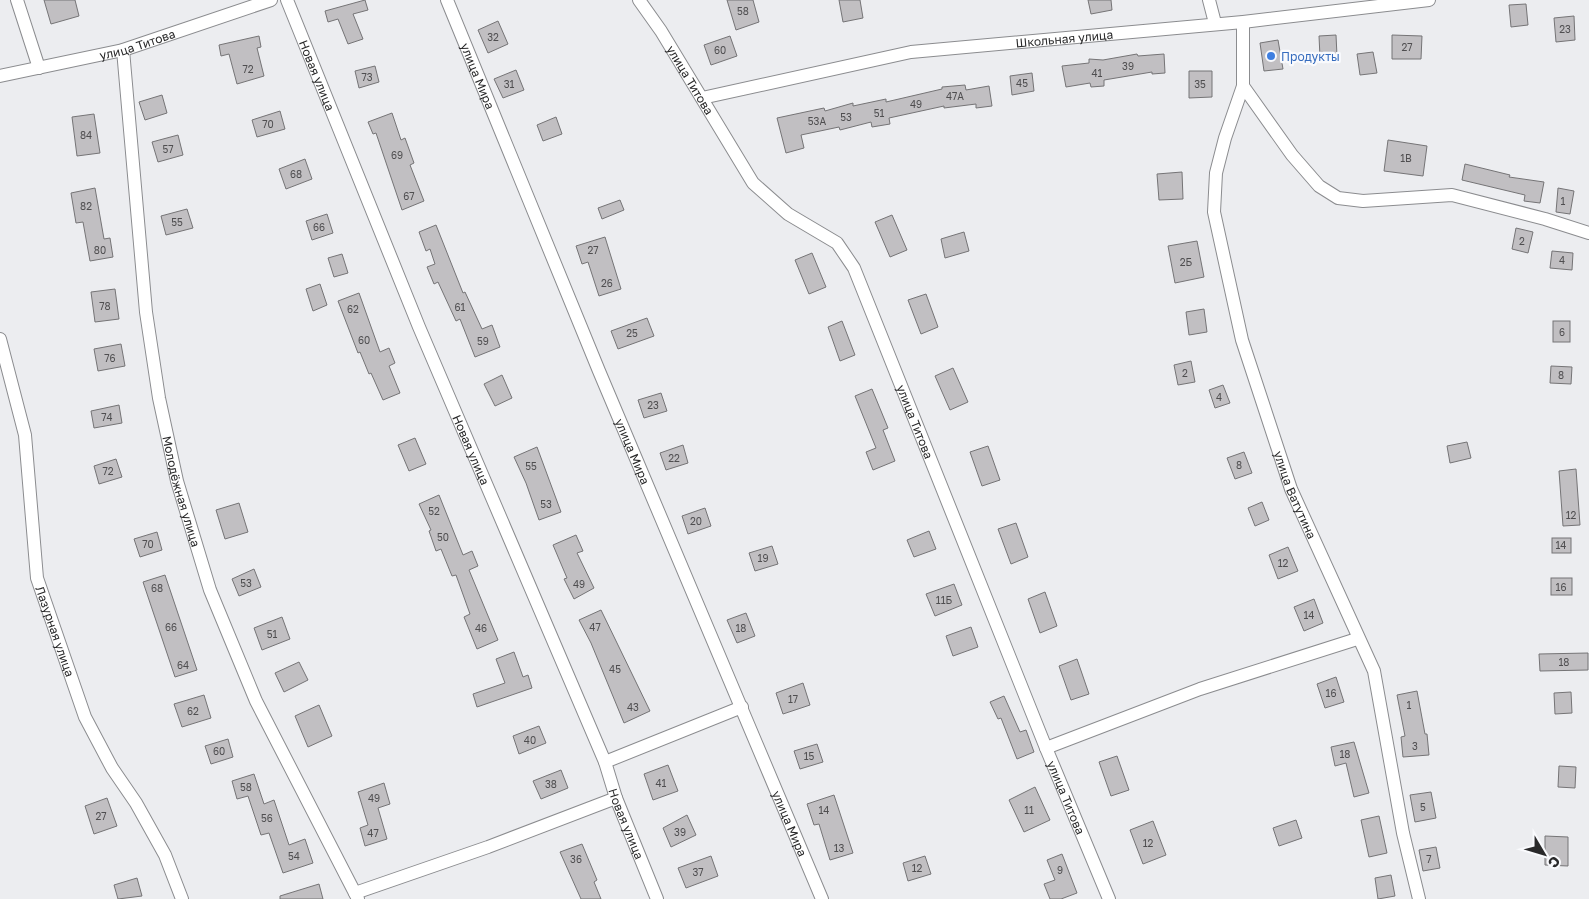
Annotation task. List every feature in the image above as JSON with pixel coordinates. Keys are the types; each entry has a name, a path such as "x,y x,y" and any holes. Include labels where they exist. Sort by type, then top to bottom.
{"street":[{"path":"17,0 39,68"},
{"name":"улица Титова","path":"0,76 123,50 271,0"},
{"name":"Новая улица","path":"287,0 419,327 605,762 616,798 657,899"},
{"name":"улица Мира","path":"446,0 599,371 822,899"},
{"name":"улица Титова","path":"639,0 702,98 753,183 788,214 837,243 854,268 1046,748 1109,899"},
{"path":"1209,0 1215,23"},
{"name":"Школьная улица","path":"702,98 911,52 1215,23 1243,22 1429,0"},
{"path":"1243,22 1243,86 1292,155 1319,186 1338,198 1362,201 1452,195 1545,219 1589,234"},
{"name":"Молодёжная улица","path":"123,50 146,312 159,398 177,481 210,590 256,701 356,896"},
{"name":"улица Ватутина","path":"1243,86 1224,138 1216,174 1214,212 1242,340 1292,489 1357,639 1374,671 1403,833 1419,899"},
{"name":"Лазурная улица","path":"0,339 25,435 37,578 85,717 112,768 136,803 165,854 182,899"},
{"path":"1046,748 1200,689 1357,639"},
{"path":"605,762 742,706"},
{"path":"356,896 616,798"}],"building":[{"path":"44,0 75,0 79,16 51,24"},
{"path":"365,0 368,10 353,14 363,39 348,44 338,19 328,22 325,11"},
{"path":"727,0 753,0 759,22 736,30"},
{"path":"839,0 860,0 863,18 843,22"},
{"path":"1088,0 1111,0 1112,10 1091,14"},
{"path":"1526,4 1528,25 1511,27 1509,5"},
{"path":"1574,16 1575,40 1556,42 1554,18"},
{"path":"498,21 508,44 488,53 478,30"},
{"path":"1336,35 1337,56 1320,57 1319,36"},
{"path":"1392,35 1422,36 1421,59 1392,59"},
{"path":"259,36 261,47 257,48 264,76 237,84 229,54 221,56 219,45"},
{"path":"730,36 737,56 711,65 704,45"},
{"name":"Продукты","path":"1278,40 1283,69 1264,71 1260,43"},
{"path":"1373,52 1377,73 1360,75 1357,54"},
{"path":"1137,54 1138,56 1164,54 1165,73 1152,74 1152,72 1104,80 1104,86 1091,87 1090,83 1066,87 1062,66 1089,63 1089,59 1103,60"},
{"path":"375,66 379,82 359,88 355,71"},
{"path":"516,70 524,90 503,98 494,79"},
{"path":"1189,71 1212,71 1212,97 1189,98"},
{"path":"1032,73 1034,91 1012,95 1010,76"},
{"path":"965,85 966,90 989,86 992,106 976,108 976,104 944,108 944,106 889,118 890,124 872,127 871,122 840,130 839,127 801,135 804,148 786,153 777,118 824,108 825,111 853,103 853,106 886,99 886,102 942,89 942,87"},
{"path":"162,95 167,113 145,120 139,102"},
{"path":"280,111 285,129 257,137 252,120"},
{"path":"392,113 401,140 405,138 414,163 410,165 424,201 402,210 376,133 373,134 368,122"},
{"path":"94,114 100,153 77,156 72,117"},
{"path":"556,117 562,134 543,141 537,125"},
{"path":"178,135 183,155 158,162 152,142"},
{"path":"1388,140 1427,146 1423,176 1384,171"},
{"path":"305,159 312,179 286,189 279,169"},
{"path":"1465,164 1510,175 1509,177 1544,182 1540,203 1524,201 1525,195 1462,180"},
{"path":"1182,172 1183,199 1159,200 1157,174"},
{"path":"95,188 104,239 110,238 113,257 90,261 83,222 76,223 71,193"},
{"path":"1558,188 1574,191 1570,214 1556,212"},
{"path":"620,200 624,210 602,219 598,208"},
{"path":"187,209 193,228 166,235 161,216"},
{"path":"327,214 333,233 312,240 306,221"},
{"path":"892,215 907,250 890,257 875,222"},
{"path":"436,225 463,293 465,292 482,329 492,325 500,347 475,357 460,319 456,321 438,282 434,284 427,267 435,264 430,249 426,251 419,232"},
{"path":"1516,228 1533,232 1528,253 1512,249"},
{"path":"964,232 969,251 945,258 941,239"},
{"path":"605,237 621,289 599,296 588,262 582,264 576,246"},
{"path":"1197,241 1204,277 1175,283 1168,246"},
{"path":"1552,251 1573,253 1572,270 1550,268"},
{"path":"812,253 826,287 809,294 795,260"},
{"path":"342,254 348,273 334,277 328,258"},
{"path":"320,284 327,305 313,311 306,289"},
{"path":"115,289 119,319 95,322 91,292"},
{"path":"359,293 380,352 389,348 395,363 389,366 400,393 383,400 360,352 358,353 338,301"},
{"path":"926,294 938,327 921,334 908,300"},
{"path":"1204,309 1207,332 1189,335 1186,312"},
{"path":"647,318 654,336 618,349 611,331"},
{"path":"842,321 855,355 840,361 828,327"},
{"path":"1553,321 1570,321 1570,342 1553,342"},
{"path":"121,344 125,366 98,371 94,349"},
{"path":"1191,361 1195,382 1178,385 1174,365"},
{"path":"1551,366 1572,367 1571,384 1550,383"},
{"path":"953,368 968,402 950,410 935,376"},
{"path":"502,375 512,398 495,406 484,384"},
{"path":"1223,385 1230,403 1215,408 1209,390"},
{"path":"872,389 888,428 883,430 895,461 873,470 866,452 876,448 855,396"},
{"path":"661,393 667,411 644,418 638,400"},
{"path":"119,405 122,423 94,428 91,411"},
{"path":"415,438 426,464 409,471 398,445"},
{"path":"1467,442 1471,458 1450,463 1447,446"},
{"path":"683,445 688,463 666,470 660,453"},
{"path":"988,446 1000,480 982,486 970,452"},
{"path":"537,447 561,512 539,520 526,483 514,457"},
{"path":"1244,452 1252,473 1235,479 1227,458"},
{"path":"116,459 122,477 99,484 94,466"},
{"path":"1576,469 1580,525 1563,526 1559,471"},
{"path":"439,495 463,555 472,551 478,566 469,570 498,640 477,649 464,617 470,614 456,575 452,576 441,549 436,551 429,531 431,530 419,504"},
{"path":"1262,502 1269,520 1255,526 1248,508"},
{"path":"239,503 248,532 225,539 216,510"},
{"path":"705,508 711,526 688,534 682,516"},
{"path":"1016,523 1028,557 1011,564 998,529"},
{"path":"929,531 936,549 914,557 907,540"},
{"path":"157,532 162,550 140,557 134,539"},
{"path":"576,535 583,551 577,553 594,588 574,599 564,579 567,578 553,545"},
{"path":"1552,538 1571,538 1571,553 1552,553"},
{"path":"772,546 778,564 755,571 749,553"},
{"path":"1288,547 1298,571 1278,579 1269,555"},
{"path":"254,569 261,587 239,596 232,579"},
{"path":"165,575 197,670 175,677 143,582"},
{"path":"1551,578 1572,578 1572,595 1551,595"},
{"path":"954,584 962,605 935,616 926,594"},
{"path":"1045,592 1057,626 1040,633 1028,599"},
{"path":"1314,599 1323,623 1304,631 1294,607"},
{"path":"601,610 650,711 624,723 591,643 579,620"},
{"path":"746,613 755,636 737,643 727,620"},
{"path":"282,617 290,639 262,650 254,628"},
{"path":"971,627 978,647 953,656 946,636"},
{"path":"514,652 523,677 528,675 532,688 477,707 473,694 505,683 496,659"},
{"path":"1588,653 1588,670 1540,671 1539,654"},
{"path":"1077,659 1089,694 1071,700 1059,666"},
{"path":"299,662 308,680 284,692 275,673"},
{"path":"1336,677 1344,702 1325,708 1317,684"},
{"path":"803,683 810,705 783,714 776,693"},
{"path":"1417,691 1425,734 1427,734 1429,755 1403,757 1401,737 1405,736 1397,695"},
{"path":"1571,692 1572,713 1555,714 1554,693"},
{"path":"204,695 211,718 182,727 174,704"},
{"path":"1004,696 1020,732 1026,730 1034,752 1017,759 1001,718 998,719 990,702"},
{"path":"319,705 332,736 308,747 295,716"},
{"path":"539,726 546,743 519,754 513,736"},
{"path":"228,739 233,757 211,764 205,746"},
{"path":"1354,742 1369,793 1354,797 1346,763 1335,766 1331,747"},
{"path":"817,744 823,762 800,769 794,751"},
{"path":"1117,756 1129,790 1111,796 1099,762"},
{"path":"668,765 678,791 653,800 644,774"},
{"path":"1559,766 1576,767 1575,788 1558,787"},
{"path":"561,770 568,788 541,799 533,781"},
{"path":"254,774 264,804 274,800 289,845 305,839 313,863 283,873 269,833 261,835 248,796 237,799 232,781"},
{"path":"384,783 390,804 378,808 387,839 365,846 360,828 368,825 358,792"},
{"path":"1035,787 1050,820 1024,832 1009,800"},
{"path":"1431,792 1436,818 1415,822 1410,795"},
{"path":"834,795 853,853 830,860 819,824 814,825 807,804"},
{"path":"107,798 117,826 94,834 85,806"},
{"path":"687,815 696,835 671,847 663,828"},
{"path":"1379,816 1387,853 1369,857 1361,820"},
{"path":"1296,820 1302,838 1279,846 1273,828"},
{"path":"1153,821 1166,855 1143,864 1130,830"},
{"path":"1545,836 1568,837 1568,866 1545,865"},
{"path":"582,844 597,880 594,882 601,899 581,899 560,852"},
{"path":"1436,847 1440,868 1423,871 1419,850"},
{"path":"1062,854 1077,893 1061,899 1050,899 1044,884 1055,880 1047,860"},
{"path":"711,856 718,876 686,888 678,868"},
{"path":"925,856 931,874 908,881 903,863"},
{"path":"1391,875 1395,896 1378,899 1375,878"},
{"path":"137,878 142,896 118,899 114,885"},
{"path":"319,884 323,899 280,899 280,896"}],"place":[{"name":"Продукты","path":"1271,56"}]}
